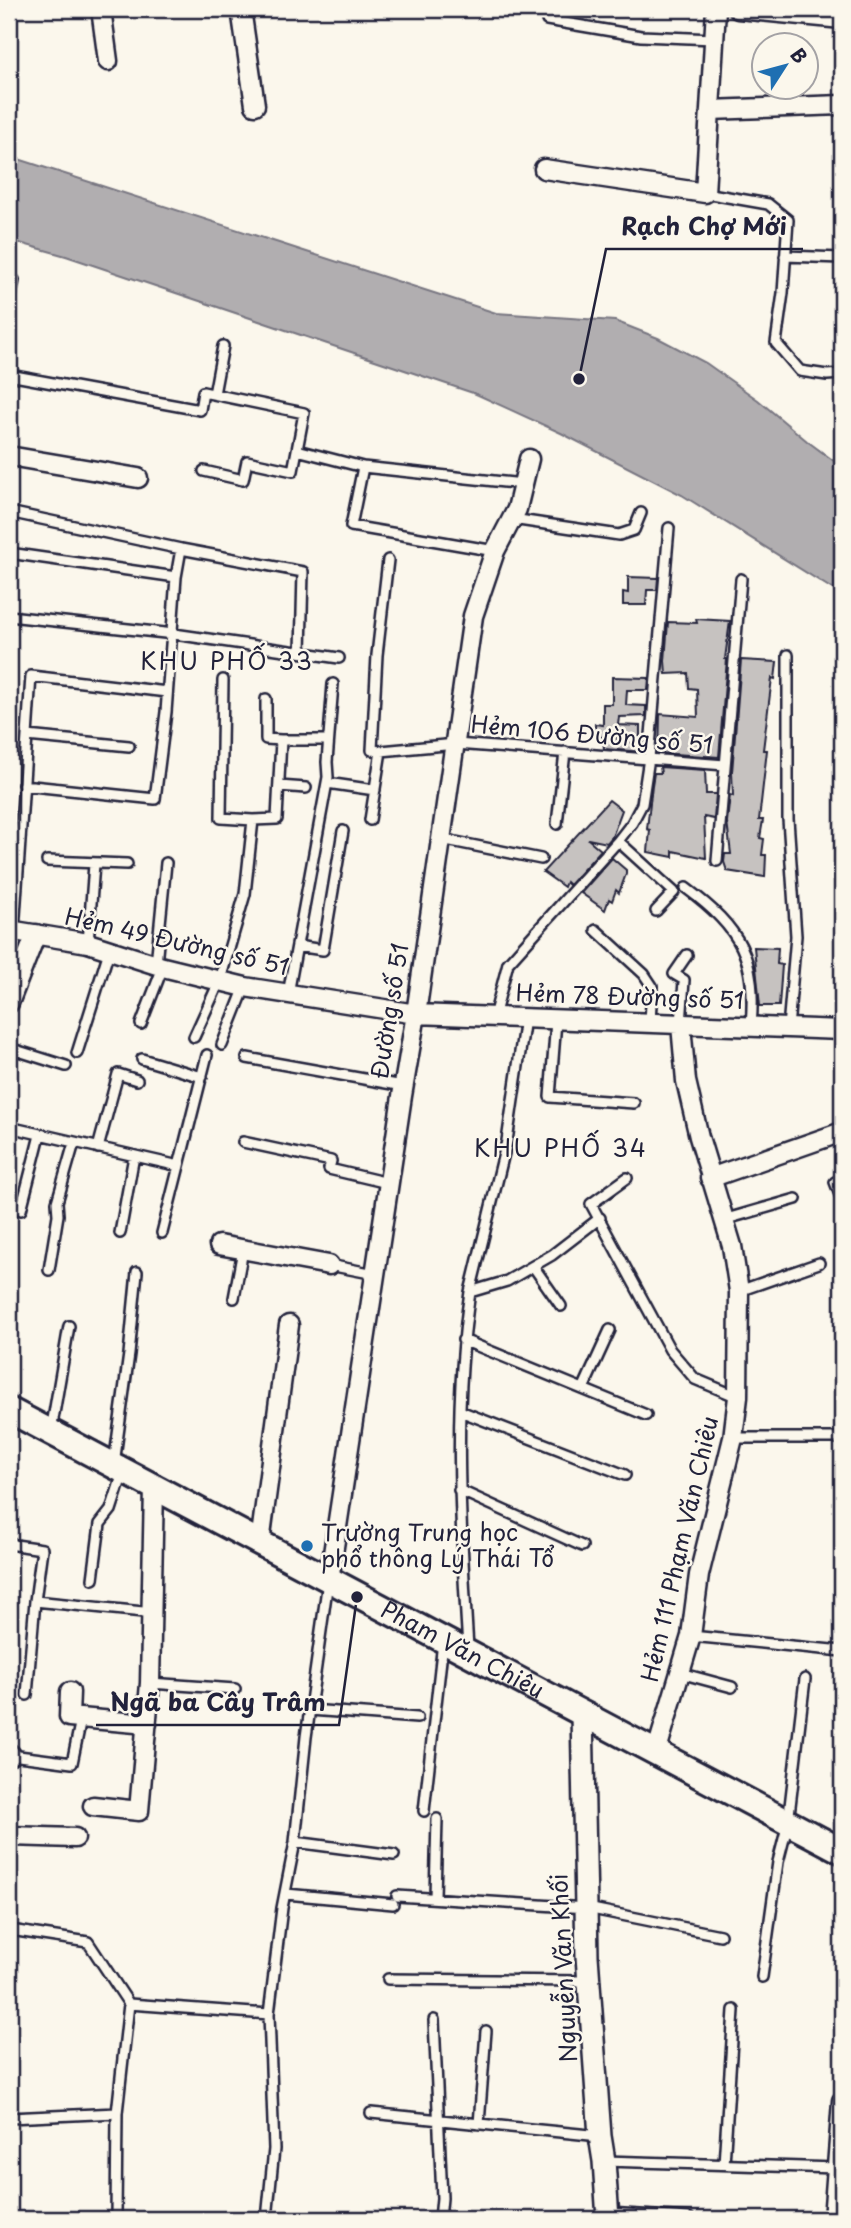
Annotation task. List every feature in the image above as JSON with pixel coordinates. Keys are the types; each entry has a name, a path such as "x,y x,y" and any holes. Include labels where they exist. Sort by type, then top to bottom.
{"main road":[{"name":"Phạm Văn Chiêu","path":"9,1410 842,1852"}],"street":[{"path":"101,9 108,61"},
{"path":"241,9 255,105"},
{"path":"544,169 705,193 716,9"},
{"path":"738,9 842,19"},
{"path":"710,110 842,104"},
{"path":"9,456 138,478"},
{"name":"Đường số 51","path":"329,1580 416,1014 473,616 495,551 517,509 528,459"},
{"name":"Hẻm 49 Đường số 51","path":"12,930 110,948 160,966 245,987 416,1014"},
{"path":"9,1003 36,934"},
{"name":"Hẻm 78 Đường số 51","path":"416,1014 842,1030"},
{"name":"Hẻm 111 Phạm Văn Chiêu","path":"656,1753 691,1636 699,1574 733,1438 738,1397 739,1291 732,1246 710,1178 686,1081 681,1025"},
{"path":"710,1178 842,1132"},
{"path":"219,1245 329,1265"},
{"path":"260,1543 289,1325"},
{"path":"93,1806 139,1811 150,1683 154,1487"},
{"path":"70,1692 69,1717 147,1724"},
{"name":"Nguyễn Văn Khối","path":"582,1713 589,1981 608,2216"},
{"path":"9,1836 75,1838"},
{"path":"834,2219 842,2101"}],"lane":[{"path":"546,9 547,20 641,36 714,39"},
{"path":"705,193 768,204 788,220 776,343 800,371 842,374"},
{"path":"785,256 842,258"},
{"path":"9,308 14,280"},
{"path":"214,394 223,345"},
{"path":"9,374 200,410 203,392 304,413 293,471 247,461 243,480 204,471"},
{"path":"297,450 363,467 523,484"},
{"path":"363,467 351,526 495,551"},
{"path":"9,512 181,550 303,572 301,652"},
{"path":"512,519 620,535 634,530 641,513"},
{"path":"494,1017 508,963 618,841 642,804 649,758 669,528"},
{"path":"23,785 155,799 181,550"},
{"path":"9,553 176,578"},
{"path":"370,820 381,751 372,750 377,655 388,560"},
{"name":"Hẻm 106 Đường số 51","path":"717,861 741,579"},
{"path":"9,616 174,634 339,658"},
{"path":"788,655 788,819 796,936 788,1028"},
{"path":"12,930 31,676 167,692"},
{"path":"223,680 221,818 277,819 281,740"},
{"path":"288,994 327,783 333,684"},
{"path":"267,699 267,739 328,740"},
{"path":"27,736 129,746"},
{"name":"Hẻm 106 Đường số 51","path":"381,751 456,744 725,765"},
{"path":"557,824 565,752"},
{"path":"327,783 374,790"},
{"path":"279,786 306,788"},
{"path":"194,1037 220,980 245,894 253,820"},
{"path":"297,946 323,950 343,831"},
{"path":"441,839 541,859"},
{"path":"618,841 674,892 656,911"},
{"path":"47,861 127,864"},
{"path":"141,1024 160,966 166,863"},
{"path":"88,943 94,864"},
{"path":"686,888 737,937 751,971 754,995 751,1026"},
{"path":"596,930 644,974 652,986 650,1022"},
{"path":"77,1053 110,948"},
{"path":"681,1025 684,980 674,974 687,955"},
{"path":"222,1045 245,987"},
{"path":"468,1654 459,1490 463,1340 470,1292 507,1141 525,1018"},
{"path":"556,1021 550,1097 634,1103"},
{"path":"9,1048 66,1066"},
{"path":"162,1233 207,1055"},
{"path":"247,1058 403,1086"},
{"path":"142,1059 202,1077"},
{"path":"98,1148 118,1074 137,1080"},
{"path":"9,1127 179,1166"},
{"path":"21,1210 40,1135"},
{"path":"49,1270 58,1215 57,1202 74,1143"},
{"path":"243,1143 331,1161 329,1169 388,1183"},
{"path":"120,1233 134,1156"},
{"path":"627,1178 591,1204 670,1350 695,1379 738,1397"},
{"path":"835,1182 842,1200"},
{"path":"723,1220 796,1199"},
{"path":"470,1292 507,1281 552,1255 600,1218"},
{"path":"234,1298 243,1250"},
{"path":"739,1291 818,1264"},
{"path":"329,1265 375,1274"},
{"path":"533,1266 561,1306"},
{"path":"93,1579 100,1524 111,1510 119,1469 136,1272"},
{"path":"50,1433 69,1326"},
{"path":"583,1389 610,1330"},
{"path":"463,1340 646,1415"},
{"path":"460,1410 625,1475"},
{"path":"733,1438 842,1438"},
{"path":"459,1490 582,1546"},
{"path":"9,1544 42,1549 27,1695"},
{"path":"267,2219 274,2149 269,2014 295,1842 310,1710 329,1580"},
{"path":"35,1601 153,1613"},
{"path":"691,1636 842,1651"},
{"path":"424,1811 443,1640"},
{"path":"680,1673 732,1687"},
{"path":"762,1978 778,1861 788,1823 805,1679"},
{"path":"150,1683 235,1689"},
{"path":"310,1710 417,1718"},
{"path":"10,1755 72,1763 81,1718"},
{"path":"435,1897 437,1819"},
{"path":"295,1842 394,1855"},
{"path":"286,1894 395,1900 435,1897 587,1908 720,1935"},
{"path":"17,1931 88,1942 129,2004 117,2113 116,2219"},
{"path":"9,1947 9,1960"},
{"path":"388,1979 589,1981"},
{"path":"129,2004 269,2014"},
{"path":"724,2164 734,2010"},
{"path":"434,2020 442,2197 440,2219"},
{"path":"479,2124 486,2031"},
{"path":"9,2118 117,2113"},
{"path":"371,2113 600,2136"},
{"path":"604,2161 837,2168"},
{"path":"608,2216 689,2218"}],"shaded area":[{"path":"9,156 496,313 615,321 658,338 706,363 758,400 842,467 842,595 682,495 561,433 476,394 66,256 9,240"}],"building":[{"path":"628,577 658,578 657,590 647,590 646,605 623,605 623,592 628,593"},
{"path":"696,619 730,621 719,757 659,753 660,714 698,717 697,689 689,688 688,673 666,674 665,661 668,622 697,623"},
{"path":"741,660 777,662 775,679 772,678 763,750 767,750 759,820 763,820 760,838 764,839 762,855 766,855 765,877 727,871 724,862 725,854 731,854 727,822 730,795 733,796 732,772"},
{"path":"612,677 649,678 648,690 627,690 626,705 646,706 646,716 619,717 618,725 640,726 640,737 617,737 617,742 643,743 643,752 604,749 603,737 595,737 595,724 603,725 603,704 612,704"},
{"path":"660,767 705,770 706,794 716,794 714,819 704,817 706,858 673,851 673,857 648,852 650,830 647,829 652,785 654,773 661,773"},
{"path":"609,800 622,810 612,837 607,843 588,839 601,850 569,885 566,882 564,887 543,872"},
{"path":"612,858 626,870 626,874 619,893 616,890 605,910 581,893"},
{"path":"754,947 778,948 777,964 782,965 779,1006 760,1006"}],"place":[{"name":"Rạch Chợ Mới","path":"579,379"},
{"name":"Trường Trung học phổ thông Lý Thái Tổ","path":"307,1546"},
{"name":"Ngã ba Cây Trâm","path":"357,1597"}],"district":[{"name":"KHU PHỐ 33","path":"227,662"},
{"name":"KHU PHỐ 34","path":"561,1149"}]}
